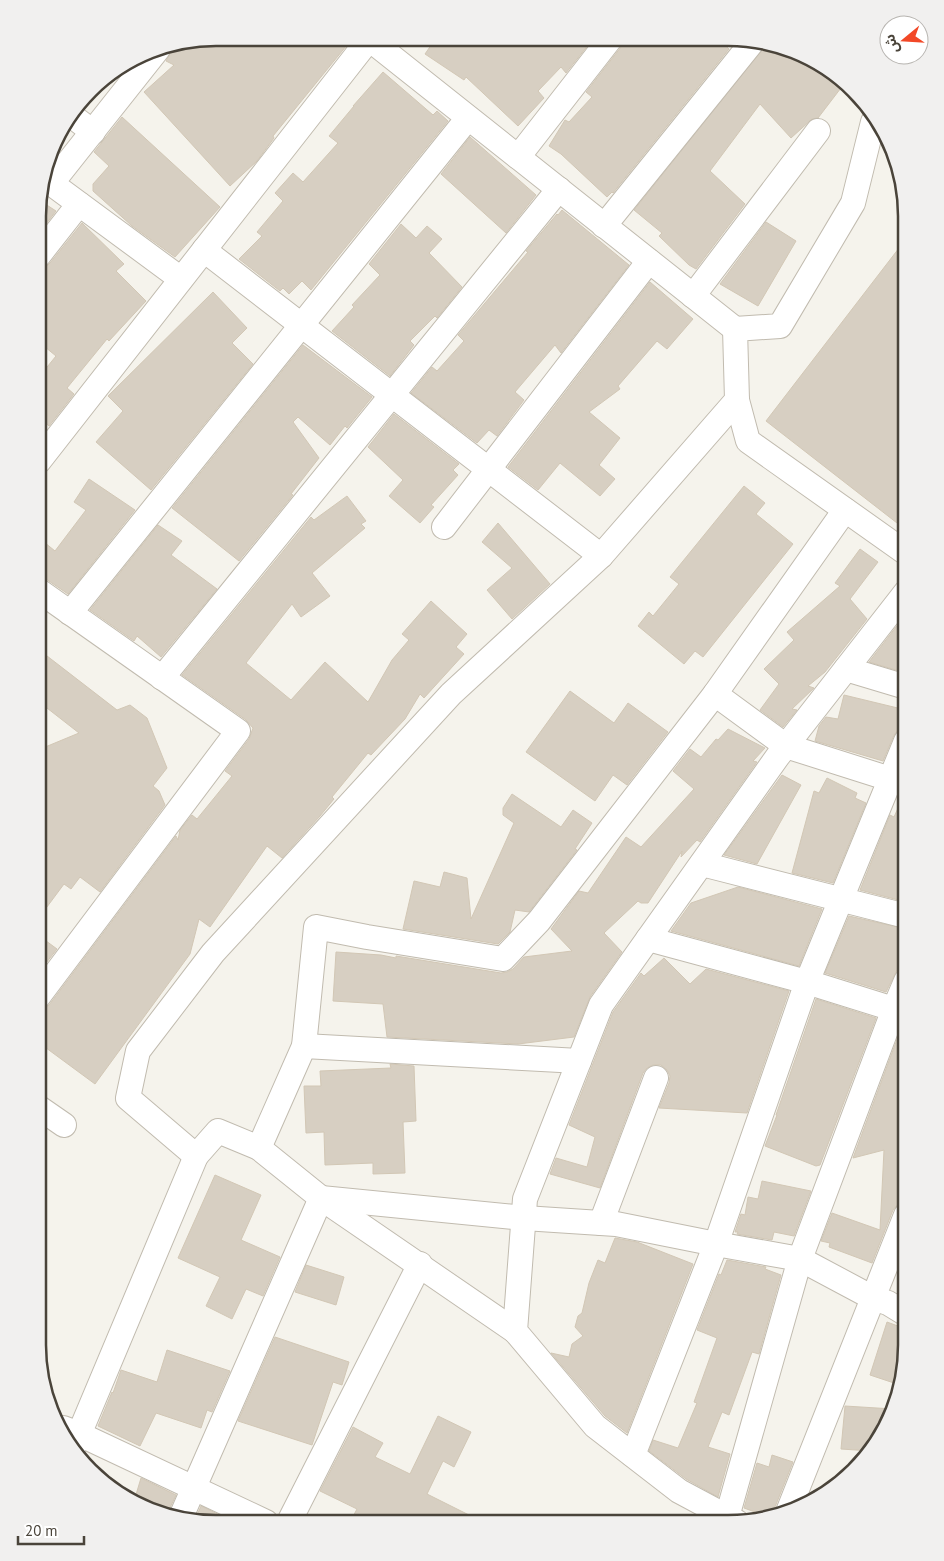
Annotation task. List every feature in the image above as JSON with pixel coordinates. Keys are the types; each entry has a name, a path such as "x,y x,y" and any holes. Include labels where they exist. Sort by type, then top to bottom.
{"street":[{"path":"518,157 604,46"},
{"path":"46,452 362,47"},
{"path":"380,47 736,329 780,326 853,203 872,126"},
{"path":"604,226 748,48"},
{"path":"51,178 93,132 150,60"},
{"path":"70,613 468,118"},
{"path":"77,120 93,132"},
{"path":"693,296 818,131"},
{"path":"50,183 181,279"},
{"path":"162,678 559,189"},
{"path":"46,246 79,204"},
{"path":"204,250 601,556"},
{"path":"444,527 649,261"},
{"path":"736,329 737,400 748,441 898,548"},
{"path":"196,1156 128,1098 138,1051 213,953 451,694 601,556 737,400"},
{"path":"259,1148 304,1046 316,927 503,959 538,921 715,694 845,510"},
{"path":"46,596 238,731 46,986"},
{"path":"515,1331 526,1199 602,1005 786,746 898,603"},
{"path":"846,669 898,684"},
{"path":"715,694 786,746 898,782"},
{"path":"633,1455 716,1244 806,982 841,899 898,783"},
{"path":"702,864 897,914"},
{"path":"648,940 806,982 897,1010"},
{"path":"733,1514 800,1259 897,1018"},
{"path":"304,1046 579,1061"},
{"path":"601,1223 656,1078"},
{"path":"46,1113 64,1125"},
{"path":"72,1435 196,1156 218,1132 259,1148 321,1198 420,1264 515,1331 595,1426 679,1491 724,1515"},
{"path":"321,1198 524,1218 616,1224 800,1259 873,1298 897,1309"},
{"path":"184,1511 321,1198"},
{"path":"792,1502 897,1237"},
{"path":"294,1515 420,1264"},
{"path":"72,1435 251,1515"}],"building":[{"path":"587,46 566,73 561,67 538,91 544,98 518,126 466,77 464,80 425,54 430,47"},
{"path":"726,46 729,49 613,193 607,197 561,154 549,146 565,120 569,122 592,97 586,92 621,47"},
{"path":"205,47 346,47 273,136 274,138 257,161 230,186 144,92 174,65 166,61 170,53"},
{"path":"762,50 793,59 813,69 840,89 818,118 812,119 791,138 760,104 710,171 745,204 696,269 689,265 659,236 662,233 634,210"},
{"path":"383,72 433,115 437,111 448,121 311,290 302,281 289,294 283,288 280,291 239,259 262,236 257,232 283,201 275,193 293,173 303,182 338,143 329,136"},
{"path":"122,117 220,207 175,257 132,226 93,191 93,184 109,166 94,152"},
{"path":"470,137 536,195 506,233 441,174"},
{"path":"47,205 56,211 46,224"},
{"path":"562,210 629,265 561,353 555,345 515,392 524,400 497,436 489,430 477,443 411,393 432,367 437,371 464,341 458,335"},
{"path":"766,222 796,241 758,306 720,284"},
{"path":"82,223 124,264 116,271 146,301 109,341 107,339 67,388 74,394 49,426 46,423 46,368 56,356 46,348 46,267"},
{"path":"401,224 416,238 427,226 442,239 429,253 462,287 437,318 435,316 410,341 414,345 390,376 332,331 354,307 352,305 380,275 369,264"},
{"path":"898,249 898,524 766,421"},
{"path":"650,282 693,319 667,349 657,341 618,386 620,389 589,412 620,438 599,465 615,479 600,496 560,463 538,490 508,467"},
{"path":"213,292 247,328 232,343 253,364 151,490 96,442 123,411 108,396"},
{"path":"303,345 372,397 347,428 345,426 330,445 298,417 293,422 319,458 291,494 293,495 239,561 172,508"},
{"path":"394,414 459,464 453,470 458,475 431,505 434,507 420,523 389,496 403,480 368,447"},
{"path":"89,479 135,510 68,594 46,579 46,544 55,551 86,510 74,502"},
{"path":"744,486 765,503 756,514 793,544 703,657 695,651 684,664 638,626 649,612 653,616 679,584 670,577"},
{"path":"347,496 366,521 361,524 365,528 312,573 330,596 301,617 292,604 246,663 291,700 325,662 368,702 392,660 409,640 402,634 431,601 467,634 456,647 464,654 424,698 420,694 405,719 371,755 368,753 332,797 334,799 282,858 267,846 210,927 199,919 190,954 95,1084 46,1048 46,1007 176,836 178,840 180,830 192,815 197,819 232,776 225,771 249,739 253,728 246,720 182,675 311,517 314,520"},
{"path":"498,523 550,584 512,619 487,590 512,568 482,542"},
{"path":"158,525 182,541 171,555 217,589 161,657 137,636 134,641 90,610"},
{"path":"860,549 878,562 850,599 867,619 825,672 808,686 814,688 792,709 797,710 783,727 760,710 779,684 764,669 794,640 787,632 840,586 835,583"},
{"path":"898,625 898,671 869,662"},
{"path":"46,655 117,710 130,705 147,718 167,768 153,786 159,791 165,805 100,892 80,877 71,889 64,884 46,908 46,747 79,733 46,707"},
{"path":"570,691 614,723 628,703 668,732 627,785 613,775 595,801 526,752"},
{"path":"844,695 898,708 898,731 883,761 815,741 819,726 826,717 838,719"},
{"path":"728,729 765,748 753,761 757,762 700,842 697,840 681,857 682,851 648,903 638,901 604,933 622,952 590,997 574,1037 518,1044 387,1037 383,1004 333,1001 336,952 396,958 396,956 501,973 513,969 524,957 572,951 551,929 579,891 588,893 626,837 641,847 694,789 673,771 690,749 701,757 716,739 718,740"},
{"path":"782,775 801,785 757,864 724,855"},
{"path":"827,778 857,793 855,798 866,803 833,883 792,873 814,791 819,793"},
{"path":"512,794 561,827 573,810 592,823 575,849 577,850 529,912 515,910 510,932 498,944 403,929 414,881 440,887 444,872 467,878 471,919 514,823 503,815 503,808"},
{"path":"897,809 897,900 860,890 890,815 894,817"},
{"path":"738,887 822,909 799,966 671,931 691,903"},
{"path":"849,916 897,927 897,970 886,992 825,973"},
{"path":"46,941 57,949 46,963"},
{"path":"664,958 690,984 706,969 789,991 747,1113 659,1108 670,1076 661,1065 653,1065 643,1073 600,1188 550,1174 556,1158 587,1167 595,1137 569,1125 613,1012 641,973 644,976"},
{"path":"816,999 876,1018 820,1165 816,1166 765,1146"},
{"path":"897,1039 897,1205 893,1210 872,1263 829,1247 830,1243 821,1241 832,1213 880,1230 884,1150 853,1158"},
{"path":"390,1064 414,1066 416,1121 403,1122 405,1173 373,1174 373,1163 325,1165 324,1132 306,1133 304,1086 321,1086 320,1071 391,1068"},
{"path":"215,1175 261,1195 241,1240 280,1257 263,1296 246,1289 232,1319 206,1306 220,1277 178,1258"},
{"path":"762,1181 811,1191 794,1236 774,1232 772,1240 737,1234 738,1232 735,1232 741,1214 745,1215 748,1197 758,1199"},
{"path":"615,1238 637,1242 693,1264 627,1433 605,1416 551,1353 569,1357 572,1344 583,1336 575,1327 578,1316 582,1313 589,1283 598,1260 605,1263"},
{"path":"727,1260 766,1267 765,1269 781,1275 759,1354 752,1352 729,1415 722,1412 708,1447 730,1454 718,1497 686,1479 649,1451 653,1440 678,1448 697,1403 694,1402 717,1338 697,1330 719,1274 721,1275"},
{"path":"306,1265 344,1277 336,1305 295,1292"},
{"path":"887,1322 897,1326 897,1356 893,1383 870,1375"},
{"path":"275,1337 349,1362 342,1385 333,1382 312,1445 238,1421"},
{"path":"167,1350 230,1371 212,1412 207,1410 201,1428 156,1413 140,1446 98,1426 121,1370 157,1382"},
{"path":"845,1406 885,1408 861,1450 841,1449"},
{"path":"438,1416 471,1432 454,1467 443,1461 427,1494 469,1515 354,1515 357,1509 320,1491 353,1427 383,1443 375,1457 410,1474"},
{"path":"772,1455 793,1462 775,1508 755,1512 744,1508 757,1463 769,1467"},
{"path":"141,1478 176,1495 170,1508 136,1495"},
{"path":"201,1506 220,1515 217,1515 198,1513"}]}
